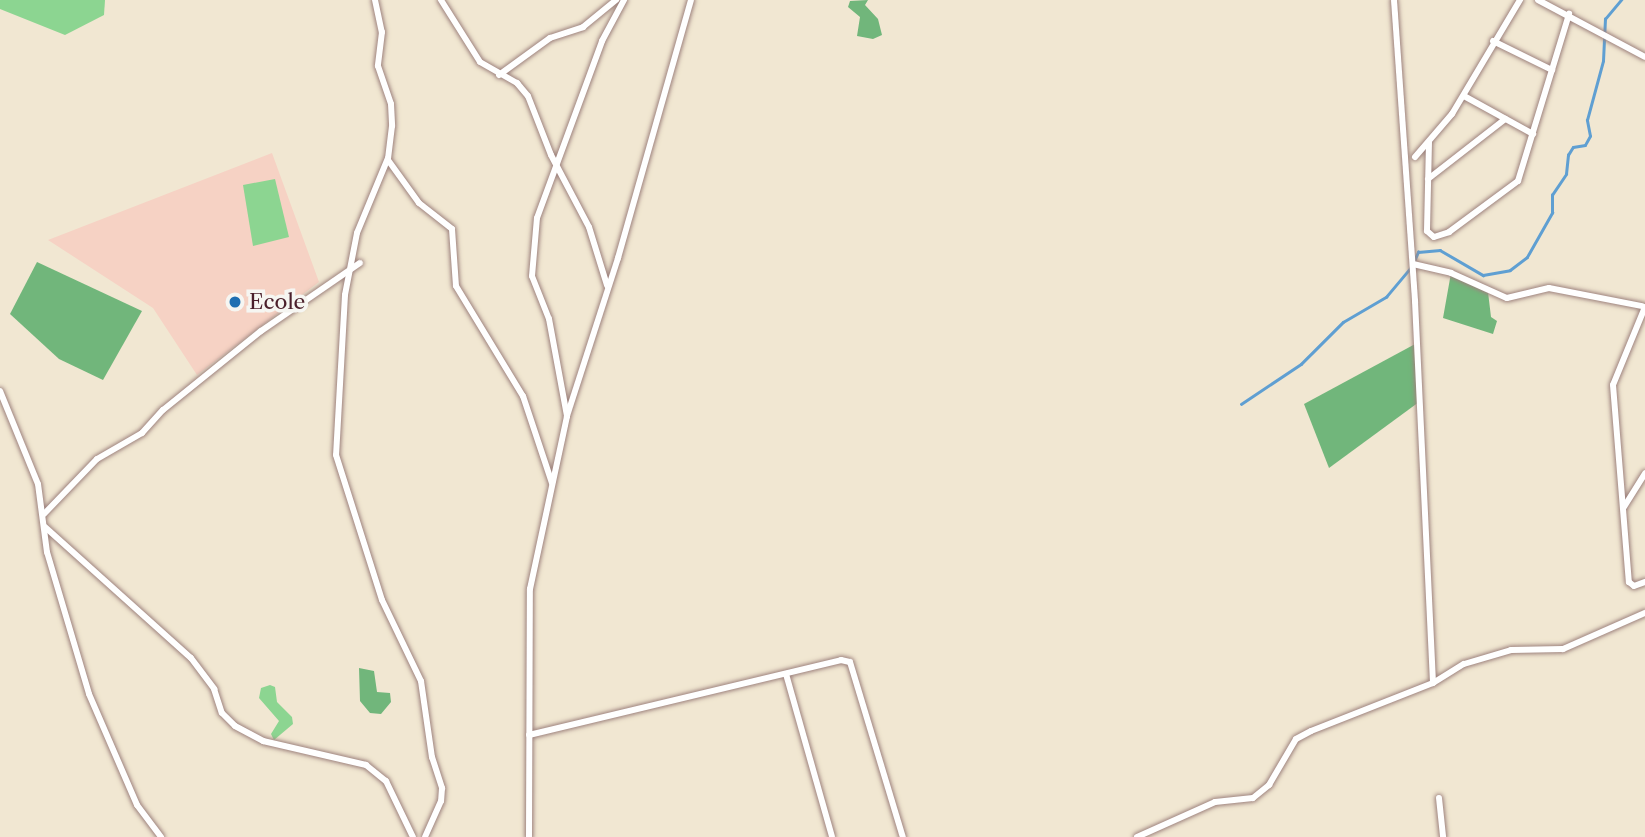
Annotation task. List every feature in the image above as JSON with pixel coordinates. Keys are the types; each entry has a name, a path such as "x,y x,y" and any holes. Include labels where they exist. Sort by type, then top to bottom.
{"street":[{"path":"375,0 382,32 378,66 391,104 389,167 419,203 452,229 456,286 523,396 553,486"},
{"path":"441,0 471,52 499,75 517,83 528,96 556,165 589,227 607,285"},
{"path":"499,75 550,38 583,27 617,0"},
{"path":"567,416 549,319 532,276 537,218 602,41 624,0"},
{"path":"529,837 529,601 567,416 607,285 618,258 691,0"},
{"path":"1394,0 1413,264 1433,683"},
{"path":"1415,157 1464,96 1493,41 1520,0"},
{"path":"1538,0 1569,14 1645,57"},
{"path":"1429,142 1427,231 1429,236 1442,236 1518,181 1569,14"},
{"path":"1493,41 1552,70"},
{"path":"1464,96 1533,134"},
{"path":"1428,179 1505,119"},
{"path":"388,158 357,233 345,295 336,455 382,600 421,681 432,757 442,788 441,801 425,837"},
{"path":"44,514 97,459 142,433 163,410 261,331 360,263"},
{"path":"1413,264 1451,273 1507,298 1549,288 1644,307 1613,385 1629,582 1634,586 1645,582"},
{"path":"0,391 38,484 47,552 89,694 137,805 161,837"},
{"path":"1623,509 1645,473"},
{"path":"45,527 191,658 214,689 222,713 235,726 263,741 366,765 386,781 413,837"},
{"path":"1137,837 1215,802 1252,798 1269,785 1296,739 1433,683 1464,664 1510,650 1563,649 1645,613"},
{"path":"529,735 841,660 855,668 903,837"},
{"path":"786,674 832,837"},
{"path":"1438,797 1443,837"}],"shaded area":[{"path":"272,153 319,282 197,375 153,308 48,240"}],"green space":[{"path":"0,0 105,0 104,15 65,35 0,9"},
{"path":"868,0 865,5 878,19 882,35 873,39 857,36 860,17 848,7 850,1"},
{"path":"275,179 289,237 253,246 243,185"},
{"path":"37,262 142,311 103,380 59,359 10,314"},
{"path":"1451,273 1488,292 1491,317 1497,321 1493,334 1443,318"},
{"path":"1417,343 1419,402 1329,468 1304,404"},
{"path":"359,668 374,671 377,692 390,693 391,702 381,714 370,713 360,701"},
{"path":"270,685 275,687 277,702 292,717 293,724 274,740 271,734 279,721 259,698 261,688"}],"waterway":[{"path":"1414,261 1418,252 1440,250 1483,275 1510,270 1527,257 1552,213 1552,195 1566,174 1568,155 1573,147 1585,145 1590,136 1587,120 1603,61 1605,19 1621,0"},
{"path":"1241,404 1301,364 1343,322 1386,297 1411,267"}],"place":[{"name":"Ecole","path":"235,302"}]}
